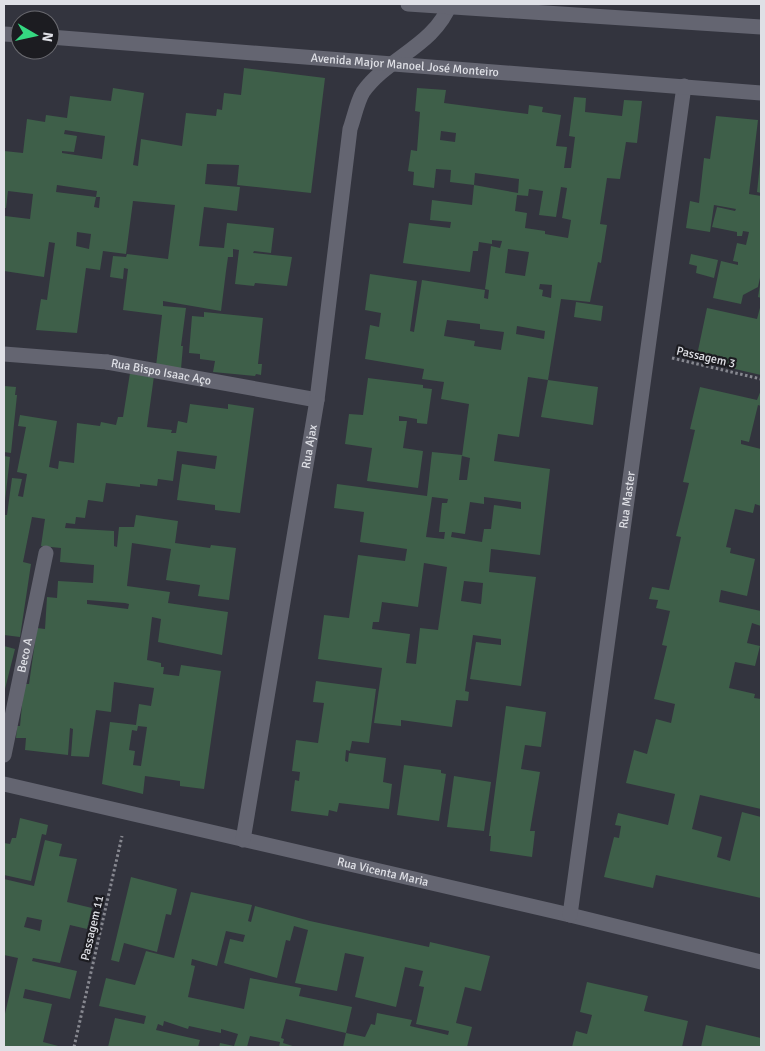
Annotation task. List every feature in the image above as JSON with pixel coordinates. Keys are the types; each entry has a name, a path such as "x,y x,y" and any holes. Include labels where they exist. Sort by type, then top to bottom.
{"street":[{"path":"408,4 450,5 761,27"},
{"name":"Rua Ajax","path":"243,840 317,400 350,129 363,93 391,64 428,38 450,5"},
{"name":"Avenida Major Manoel José Monteiro","path":"60,38 761,93"},
{"name":"Rua Master","path":"570,915 684,86"},
{"name":"Rua Bispo Isaac Aço","path":"4,354 107,362 317,400"},
{"name":"Beco A","path":"4,755 46,553"},
{"name":"Rua Vicenta Maria","path":"4,784 570,915 761,962"}],"path":[{"name":"Passagem 3","path":"647,353 761,379"},
{"name":"Passagem 11","path":"74,1047 127,812"}],"building":[{"path":"244,68 325,78 311,193 237,185 239,165 207,164 205,184 240,187 237,211 204,207 199,246 224,248 227,223 274,228 271,253 254,251 253,253 292,257 287,286 255,283 254,286 235,284 239,250 233,249 233,257 228,257 221,311 163,301 163,306 186,308 181,346 183,346 181,369 156,366 162,315 123,310 128,269 124,268 123,279 110,277 113,256 126,257 127,254 168,259 175,205 133,201 126,254 103,251 100,270 86,268 77,333 36,330 41,299 47,300 55,243 49,242 44,277 4,271 5,216 30,219 33,194 8,191 6,208 4,208 4,151 23,153 27,119 45,122 46,115 67,118 70,96 111,101 113,88 144,93 133,165 138,166 141,139 182,146 186,113 216,116 217,109 222,110 224,93 241,95","holes":["65,130 105,136 102,159 62,153 62,151 74,152 77,136 64,134","57,185 97,191 96,197 56,192","96,197 100,197 99,208 94,207","77,232 91,234 89,249 76,246"]},
{"path":"417,88 446,90 444,103 528,114 529,105 543,107 542,112 561,115 556,146 567,147 564,168 571,168 575,137 569,136 574,97 586,98 585,112 622,116 624,100 642,101 637,143 626,142 620,179 607,178 600,224 607,225 601,263 598,262 590,302 561,299 548,380 528,377 519,437 498,434 494,461 550,469 540,555 491,549 489,572 536,577 521,686 470,679 476,642 501,645 501,639 473,635 465,691 469,692 468,701 456,700 452,727 401,720 401,726 374,723 382,668 318,659 324,615 349,618 358,555 405,561 407,549 360,542 364,512 334,508 337,484 427,496 432,452 462,455 459,480 467,480 470,458 462,456 469,404 441,399 444,382 422,379 424,369 365,359 370,325 379,327 381,313 365,310 370,274 417,281 410,331 414,332 422,280 485,290 484,298 488,299 489,290 485,289 491,246 500,248 502,241 492,240 492,244 479,242 478,251 473,251 470,272 403,263 409,223 450,228 451,222 430,220 432,200 472,205 474,185 450,182 451,170 436,169 434,188 413,185 414,172 408,171 411,150 417,151 420,112 415,111","holes":["441,131 456,133 455,142 440,140","475,173 519,179 518,193 474,185","561,187 567,188 562,218 571,220 568,238 545,234 545,231 525,228 527,213 515,211 517,195 528,196 529,189 543,191 539,215 556,217","508,249 529,252 525,276 505,273","540,284 552,285 551,298 542,296 543,290 539,289","447,320 480,324 480,329 504,332 501,350 474,346 475,341 444,336","517,326 545,331 544,339 516,334","432,497 448,499 447,503 442,503 439,532 445,532 444,539 426,537","484,497 521,502 521,509 494,505 491,529 484,529 482,542 451,537 452,532 465,534 470,502 484,504","424,563 447,567 438,630 420,628 416,664 406,663 410,634 372,629 373,622 379,622 382,602 418,607","464,581 483,583 481,604 461,601"]},
{"path":"716,116 758,120 749,194 761,196 761,273 758,287 743,295 741,304 713,298 721,261 738,265 738,262 733,261 737,243 746,245 749,232 743,231 742,236 737,236 737,232 712,227 717,207 735,211 736,209 714,205 710,232 686,228 690,201 699,203 704,158 710,159"},
{"path":"761,164 761,193 757,192"},
{"path":"691,254 718,260 714,278 696,273 697,266 689,264"},
{"path":"761,285 761,298 758,297"},
{"path":"576,302 603,306 601,321 574,317"},
{"path":"761,304 761,375 696,360 707,308 757,319"},
{"path":"204,312 263,318 258,364 262,364 261,375 213,372 215,361 200,359 200,354 189,353 192,316 204,317"},
{"path":"130,373 154,376 147,427 172,430 171,433 176,433 178,421 187,423 190,404 228,409 228,404 254,408 240,513 215,510 215,505 177,500 182,464 215,469 217,456 177,451 173,481 158,479 157,486 140,484 140,487 106,483 103,502 88,500 85,518 76,517 75,524 66,523 65,528 114,531 114,546 117,547 119,527 134,527 136,515 178,521 175,543 210,548 211,545 236,548 229,600 198,596 200,585 166,580 171,549 132,543 127,586 170,592 168,603 228,612 222,655 158,642 161,619 152,617 147,660 161,663 161,667 164,667 163,674 179,676 181,665 221,671 204,789 180,786 180,781 145,776 143,794 102,784 110,722 136,725 139,704 151,706 154,688 114,682 111,712 96,710 89,757 71,756 73,729 70,728 68,755 25,750 26,738 16,738 17,726 20,726 24,684 29,684 37,628 45,629 47,597 57,598 58,581 93,583 94,565 60,562 61,548 41,546 45,519 32,517 23,562 31,564 20,637 4,635 4,515 7,515 12,478 22,479 18,496 23,497 27,474 17,472 26,427 18,426 20,415 57,421 49,467 58,469 59,461 74,463 77,423 100,426 101,422 116,425 118,417 123,417","holes":["87,600 125,603 129,604 128,609 87,604","138,726 147,727 141,766 133,765 135,751 129,750 132,730 137,731"]},
{"path":"368,378 423,385 423,388 432,389 427,424 417,423 417,419 399,416 399,421 407,421 403,448 423,451 418,488 367,481 372,448 345,444 349,414 363,415"},
{"path":"548,380 598,387 593,425 541,417"},
{"path":"4,386 16,387 15,395 17,395 11,453 4,452"},
{"path":"700,387 757,400 761,390 761,406 758,405 749,442 741,440 741,444 761,449 761,506 755,504 753,513 735,509 726,547 731,548 730,553 755,559 747,596 721,590 719,602 761,611 761,626 752,623 747,643 760,646 755,666 735,662 729,688 755,694 754,698 761,699 761,809 700,795 692,829 722,837 717,857 730,861 742,812 761,817 761,898 656,875 653,888 604,877 614,837 619,838 621,826 615,825 618,813 668,825 675,794 626,783 634,750 647,754 656,719 671,723 675,704 654,699 667,646 662,645 670,611 656,608 658,600 649,599 652,587 669,590 681,537 676,536 689,483 683,482 695,430 690,429"},
{"path":"4,456 10,457 5,501 4,500"},
{"path":"4,646 15,649 4,693"},
{"path":"316,681 376,689 369,743 352,741 350,751 346,750 345,761 348,762 349,753 386,758 383,782 392,784 389,809 339,803 337,812 329,810 328,816 291,811 295,780 299,781 300,772 292,771 296,740 318,743 324,703 313,702"},
{"path":"506,706 546,712 541,747 525,745 521,769 540,772 530,831 535,831 532,857 490,851 491,836 489,836"},
{"path":"404,765 441,770 441,773 446,774 439,821 397,815"},
{"path":"454,776 491,782 484,831 447,827"},
{"path":"20,818 48,825 46,835 42,834 31,881 4,875 4,843 10,844 12,838 16,838"},
{"path":"45,840 62,844 59,856 77,859 67,902 92,908 87,929 70,925 60,963 33,958 32,961 77,971 70,999 25,989 23,998 52,1004 43,1042 62,1047 4,1047 4,1018 18,958 4,955 4,879 34,886","holes":["27,917 42,920 40,931 24,927"]},
{"path":"131,877 177,889 171,915 166,914 157,952 124,943 119,962 111,960"},
{"path":"191,892 252,905 248,921 251,922 255,906 310,921 429,947 430,942 490,956 481,991 465,987 456,1023 472,1027 467,1047 343,1047 346,1033 286,1019 281,1038 284,1039 283,1043 296,1047 279,1047 280,1042 250,1036 247,1047 219,1047 220,1043 234,1046 238,1034 221,1029 221,1033 189,1026 188,1029 164,1021 163,1026 158,1024 156,1030 200,1040 198,1047 108,1047 115,1018 144,1024 146,1016 99,1006 106,978 135,985 146,951 174,958","holes":["294,926 308,930 295,983 337,991 345,953 364,957 355,997 396,1007 405,967 423,971 419,986 424,987 416,1024 449,1031 448,1035 410,1026 412,1020 377,1013 375,1025 371,1024 365,1037 346,1033 352,1007 299,996 301,988 250,978 244,1009 188,997 195,966 191,965 192,959 217,966 226,931 245,935 243,942 230,939 224,963 277,978 286,940 290,941"]},
{"path":"587,982 648,996 644,1011 688,1021 682,1047 572,1047 576,1031 587,1034 592,1015 580,1012"},
{"path":"706,1025 761,1038 761,1047 701,1047"}]}
